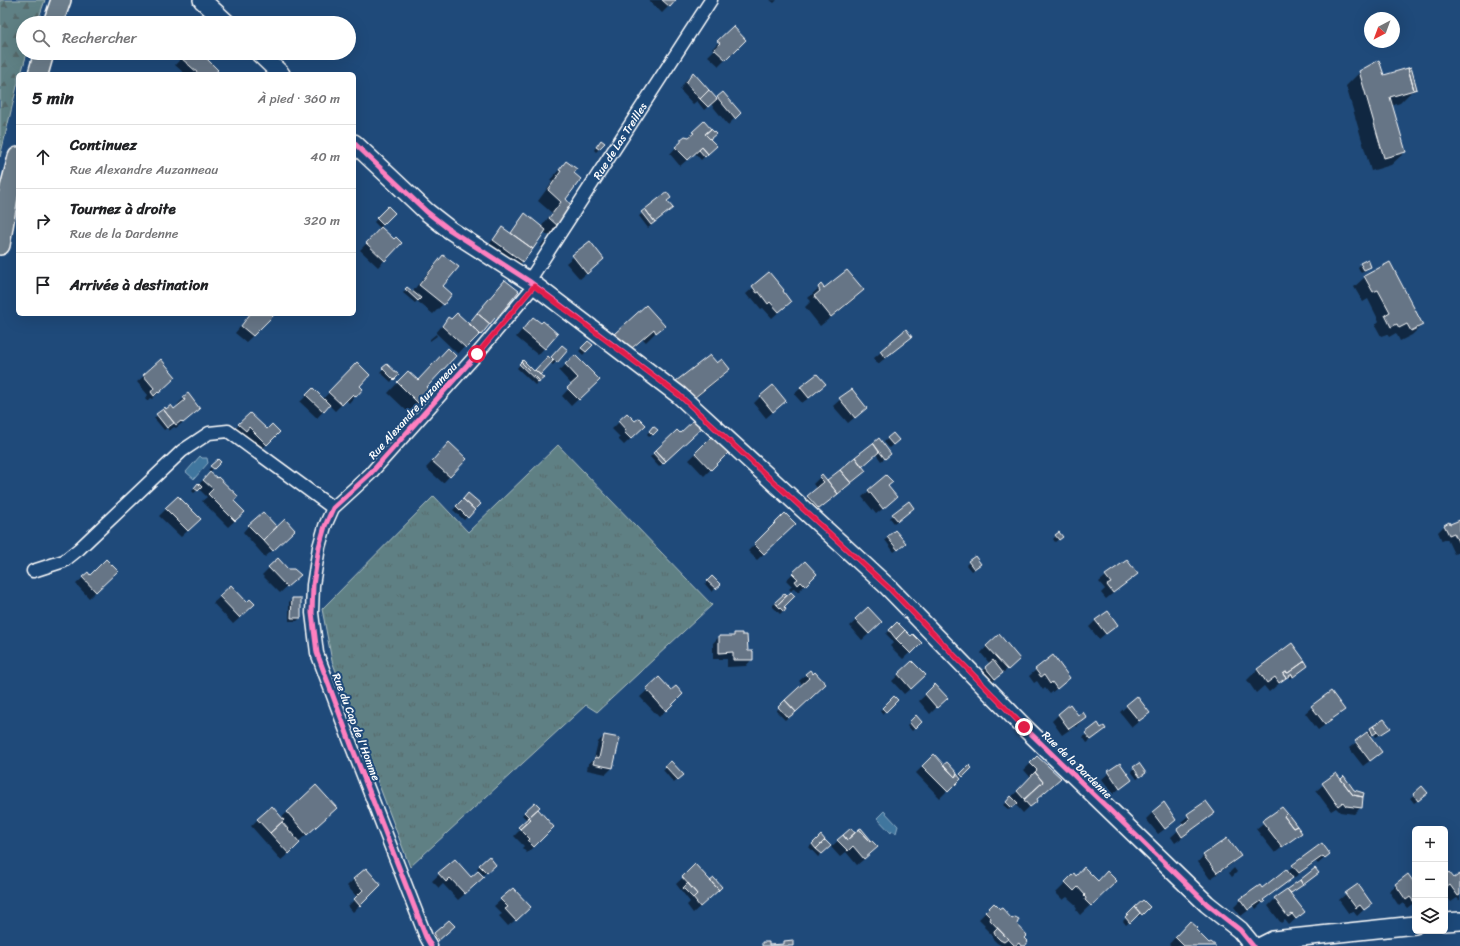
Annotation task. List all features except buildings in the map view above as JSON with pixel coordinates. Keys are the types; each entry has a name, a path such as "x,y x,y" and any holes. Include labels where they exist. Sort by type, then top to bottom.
{"main road":[{"path":"55,16 61,0"},
{"path":"39,72 42,60"},
{"path":"0,245 8,196 16,165"}],"street":[{"path":"202,0 219,16"},
{"name":"Rue de Las Treilles","path":"531,284 711,0"},
{"path":"266,60 279,72"},
{"name":"Rue de la Dardenne","path":"356,145 427,212 450,230 531,284 679,395 876,576 1024,727 1207,904 1240,930 1253,946"},
{"name":"Rue Alexandre Auzanneau","path":"333,508 370,474 477,354 531,284"},
{"path":"33,571 64,561 79,549 182,451 208,433 228,432 333,508"},
{"name":"Rue du Cap de l'Homme","path":"333,508 325,526 319,547 313,585 312,613 317,653 352,747 431,946"},
{"path":"1448,922 1460,921"},
{"path":"1261,946 1273,940 1412,925"}],"green space":[{"path":"0,0 45,0 39,16 16,16 16,60 25,60 22,72 16,72 16,90 0,157"},
{"path":"558,445 712,605 597,712 586,705 410,867 332,661 322,609 434,496 468,532"}],"water":[{"path":"200,456 202,458 207,458 208,463 194,479 186,472"},
{"path":"884,811 898,826 896,833 892,831 891,833 877,818"}],"cycle path":[{"path":"356,145 427,212 450,230 529,281 679,395 888,587 1024,727 1207,904 1240,930 1253,946"},
{"path":"431,946 426,937 352,747 317,653 312,613 313,585 319,547 325,526 333,508 370,474 477,354 534,286"}],"route":[{"path":"477,354 534,286 679,395 888,587 1024,727"}]}
